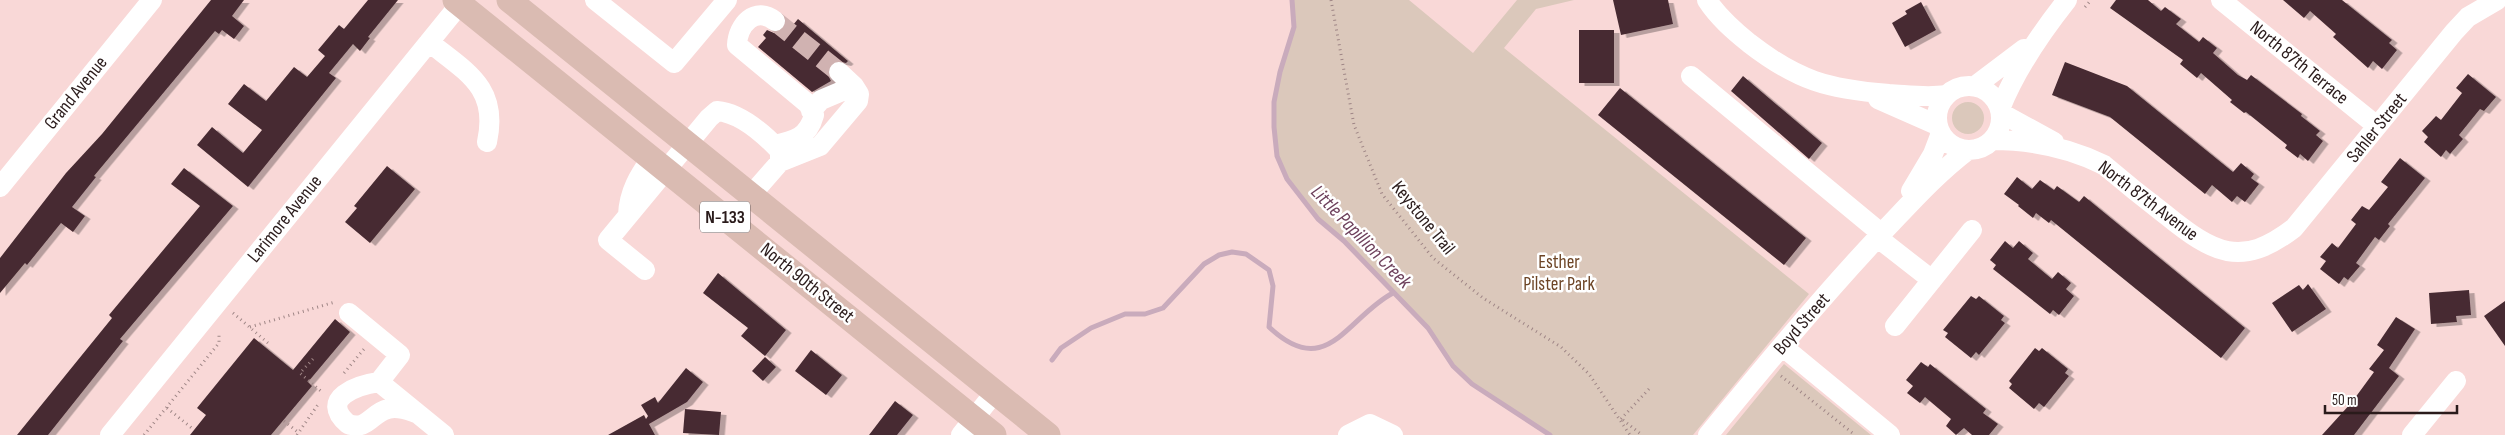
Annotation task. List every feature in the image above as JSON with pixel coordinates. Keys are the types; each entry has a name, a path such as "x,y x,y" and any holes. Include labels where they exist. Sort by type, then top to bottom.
{"main road":[{"name":"North 90th Street","path":"509,0 995,392 1034,431"},
{"name":"North 90th Street","path":"457,2 659,163 967,427 994,435"}],"street":[{"name":"Grand Avenue","path":"0,187 152,0"},
{"path":"595,0 674,63 727,0"},
{"path":"1707,0 1732,30 1772,61 1814,82 1852,91 1903,109 1939,129 1948,143 1957,148 1968,150"},
{"name":"North 87th Terrace","path":"2221,0 2377,126"},
{"name":"Sahler Street","path":"2252,251 2282,238 2294,228 2468,17 2497,0"},
{"path":"2501,0 2505,15"},
{"name":"Larimore Avenue","path":"110,435 429,42 457,2"},
{"path":"1975,86 2008,63 2076,4"},
{"path":"751,195 777,154 802,136 811,126 814,115 808,104 737,45 742,26 750,18 759,14 769,16 775,21"},
{"path":"1992,140 2000,127 2000,111 2008,87 2037,38"},
{"path":"429,42 470,75 481,87 488,102 489,131 487,142"},
{"path":"777,154 820,146 858,100 859,94 854,86 839,72"},
{"path":"1691,76 1932,280"},
{"path":"812,111 821,100 854,86"},
{"path":"1852,91 1919,96 1946,95 1965,86 1975,86 1993,97 2000,111"},
{"name":"Boyd Street","path":"1898,214 1924,170 1939,129 1938,109 1946,95"},
{"path":"645,270 608,240 628,216 628,200 634,183 687,144 717,111 731,112 777,154"},
{"name":"North 87th Avenue","path":"2000,111 2074,152 2104,165 2207,246 2236,252 2252,251"},
{"name":"North 87th Avenue","path":"1992,140 2040,144 2074,152"},
{"name":"Boyd Street","path":"1708,435 1782,346 1898,214 1940,173 1968,150 1978,149 1992,140"},
{"path":"1895,326 1972,230"},
{"path":"349,313 400,355 379,382"},
{"path":"1782,346 1890,435"},
{"path":"2412,435 2456,380"},
{"path":"418,414 398,408 386,409 367,424 354,426 348,424 340,414 339,401 343,395 360,384 379,382 444,435"},
{"path":"967,427 995,392"},
{"path":"1348,435 1370,424 1393,435"}],"path":[{"name":"Keystone Trail","path":"1331,0 1354,125 1382,194 1434,258 1483,298 1561,347 1589,374 1621,418 1630,435"},
{"path":"2076,4 2091,0"},
{"path":"219,301 268,343"},
{"path":"250,328 333,301 349,313"},
{"path":"144,435 219,343 219,329"},
{"path":"338,380 375,335"},
{"path":"284,421 298,434 326,395 300,373 313,359"},
{"path":"1781,375 1855,435"},
{"path":"1642,435 1621,418 1649,389"},
{"path":"166,408 193,429"}],"green space":[{"name":"Esther Pilster Park","path":"1292,0 1409,0 1473,53 1517,0 1574,0 1536,9 1504,48 1809,294 1693,435 1550,435 1472,384 1453,366 1428,328 1344,241 1318,219 1287,179 1277,156 1274,102 1280,72 1294,27"},
{"path":"1968,102 1974,103 1979,107 1983,112 1983,124 1979,129 1974,133 1968,134 1962,133 1957,129 1953,124 1952,118 1953,112 1957,107 1962,103"},
{"path":"1784,364 1871,435 1726,435"}],"building":[{"path":"211,0 244,0 232,16 244,26 234,39 222,30 219,34 215,31 94,176 96,177 72,207 85,216 73,232 61,223 27,265 25,263 0,293 0,258 66,173 102,134"},
{"path":"368,0 398,0 368,37 370,38 360,51 353,44 329,73 336,78 248,187 197,145 212,127 243,153 262,130 228,104 244,84 266,101 294,67 307,77 325,56 318,50 339,25 344,29"},
{"path":"1613,0 1668,0 1673,24 1621,35"},
{"path":"2116,0 2148,0 2161,11 2165,7 2181,19 2176,24 2199,42 2203,37 2217,48 2213,53 2238,75 2247,80 2251,75 2302,114 2301,116 2320,131 2316,135 2323,141 2308,161 2300,154 2298,158 2285,148 2287,145 2246,112 2244,113 2230,102 2232,100 2201,73 2197,78 2180,64 2183,60 2110,8"},
{"path":"2283,0 2342,0 2392,40 2389,43 2397,50 2382,69 2373,61 2368,68 2333,37 2336,34 2310,11 2304,18"},
{"path":"1921,2 1936,30 1905,47 1892,23 1907,14 1905,11"},
{"path":"798,19 848,61 846,63 836,61 831,64 828,75 831,81 812,92 758,47 766,38 763,35 767,30 774,33 780,32 785,27 787,20 793,25"},
{"path":"1579,30 1614,30 1614,83 1579,83"},
{"path":"2065,62 2127,86 2233,172 2241,163 2254,174 2251,178 2259,184 2245,202 2237,196 2232,202 2212,185 2205,194 2110,117 2052,95"},
{"path":"2468,74 2496,97 2484,111 2480,109 2459,135 2463,139 2450,154 2446,150 2441,157 2424,142 2428,137 2422,131 2436,116 2441,120 2462,93 2456,88"},
{"path":"1743,76 1822,143 1809,159 1731,91"},
{"path":"1620,88 1806,238 1784,265 1598,115"},
{"path":"2400,158 2425,178 2388,224 2390,226 2379,240 2375,237 2356,263 2360,266 2348,280 2344,277 2339,284 2320,269 2326,261 2320,257 2332,243 2338,248 2356,224 2351,220 2362,206 2369,210 2388,187 2381,182"},
{"path":"387,166 415,189 370,243 345,222 357,208 354,206"},
{"path":"184,168 233,206 120,339 123,341 48,435 17,435 112,318 109,315 200,206 171,184"},
{"path":"2017,177 2032,189 2040,180 2054,190 2057,186 2079,202 2084,196 2245,328 2221,358 2051,220 2049,223 2036,213 2033,218 2004,194"},
{"path":"2005,241 2013,248 2019,241 2033,253 2028,259 2052,279 2058,272 2071,283 2066,289 2074,296 2059,315 2053,310 2050,314 1993,269 1996,265 1990,260"},
{"path":"718,273 786,330 765,356 741,336 748,328 703,293"},
{"path":"2308,284 2326,309 2292,332 2272,303 2299,285 2303,290"},
{"path":"2469,290 2471,315 2456,316 2457,322 2431,324 2429,293"},
{"path":"1971,296 1976,299 1979,296 2004,316 2001,320 2005,323 1979,355 1976,352 1971,358 1945,337 1948,333 1943,330"},
{"path":"2505,301 2505,346 2484,316"},
{"path":"2396,317 2415,329 2389,368 2399,376 2354,435 2322,435 2352,402 2374,372 2369,369 2384,350 2377,345"},
{"path":"335,319 350,332 308,382 312,386 271,435 190,435 206,415 197,408 254,338 293,370"},
{"path":"2035,348 2039,351 2042,348 2068,369 2065,373 2069,376 2044,407 2039,403 2034,409 2009,388 2012,384 2009,381"},
{"path":"811,350 842,375 826,395 795,371"},
{"path":"765,357 776,367 763,381 752,371"},
{"path":"1921,362 1928,367 1930,364 1986,409 1983,413 1998,424 1989,435 1972,435 1964,428 1956,435 1946,426 1951,419 1925,397 1920,403 1907,393 1913,386 1906,380"},
{"path":"686,368 703,382 687,402 649,424 655,435 608,435 644,415 646,419 648,416 641,405 655,397 658,403"},
{"path":"895,401 913,415 897,435 869,435"},
{"path":"685,409 721,412 719,435 683,433"}],"waterway":[{"name":"Little Papillion Creek","path":"1292,0 1294,27 1280,72 1274,102 1277,156 1287,179 1318,219 1344,241 1428,328 1453,366 1472,384 1550,435"},
{"path":"1052,360 1061,348 1091,328 1125,314 1145,314 1163,308 1204,264 1219,255 1232,252 1246,254 1269,270 1273,286 1269,327 1289,342 1306,348 1322,347 1335,340 1377,304 1393,293"}],"tunnel":[{"path":"775,21 839,72"}]}
